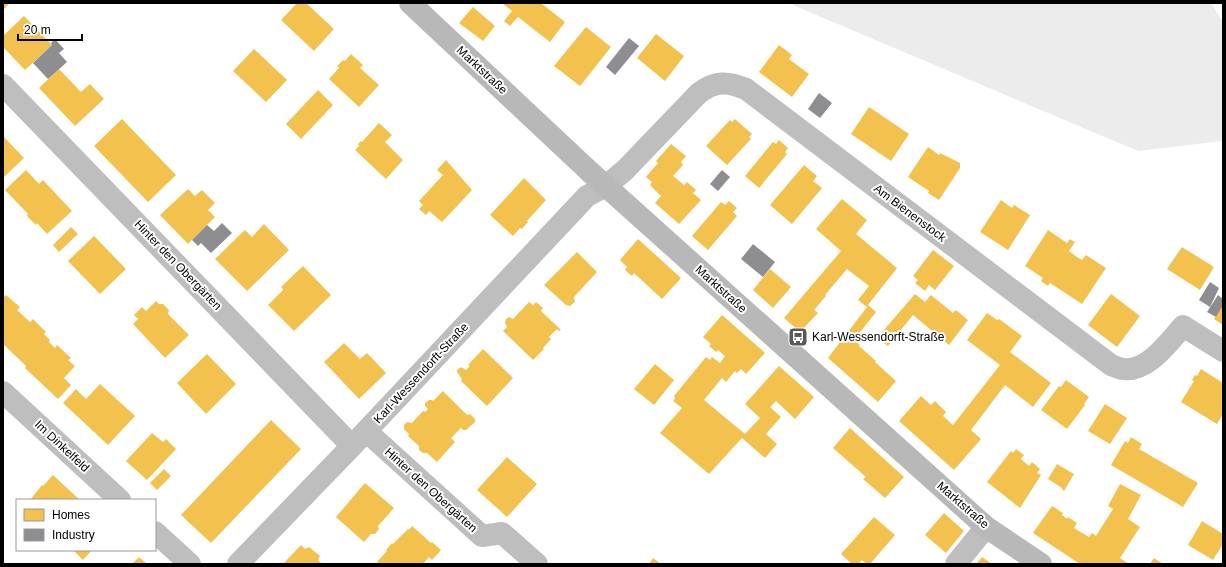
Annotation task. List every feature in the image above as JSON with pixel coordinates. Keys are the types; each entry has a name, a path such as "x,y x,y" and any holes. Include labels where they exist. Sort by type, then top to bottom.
{"street":[{"name":"Marktstraße","path":"410,3 606,186 986,527 1041,564"},
{"name":"Am Bienenstock","path":"606,186 625,170 699,93 708,86 721,83 734,84 746,89 1111,365 1122,369 1130,369 1142,365 1157,356 1183,326 1223,351"},
{"name":"Hinter den Obergärten","path":"3,85 359,438 482,536 502,533 537,564"},
{"name":"Karl-Wessendorft-Straße","path":"241,563 588,196 606,186"},
{"name":"Im Dinkelfeld","path":"3,392 119,499"},
{"path":"956,564 986,527"},
{"path":"156,533 190,564"}],"shaded area":[{"path":"788,3 1211,3 1223,22 1223,141 1138,151"}],"building: Homes":[{"path":"3,3 10,3 3,10"},
{"path":"297,3 306,3 334,29 314,51 281,20"},
{"path":"502,3 541,3 565,22 550,42 518,17 510,26 504,21 512,11"},
{"path":"473,7 495,26 483,41 459,23"},
{"path":"24,16 52,45 25,70 3,47 3,36"},
{"path":"586,27 611,47 580,86 554,66"},
{"path":"656,34 684,56 665,81 637,58"},
{"path":"779,45 792,55 789,59 809,74 792,97 759,72"},
{"path":"254,49 287,80 266,102 233,71"},
{"path":"351,54 363,65 360,68 379,85 359,107 329,79 339,68 337,66 343,60 345,61"},
{"path":"59,69 81,92 90,84 104,99 75,126 39,88"},
{"path":"318,90 333,105 301,139 286,124"},
{"path":"869,107 909,134 891,161 851,134"},
{"path":"122,119 176,175 148,202 94,146"},
{"path":"735,119 752,134 749,137 751,139 727,165 706,146 730,120 732,122"},
{"path":"379,123 392,135 385,142 403,160 386,179 355,150 359,146 358,144 361,141 362,142"},
{"path":"3,136 24,158 4,177 3,176"},
{"path":"779,140 788,148 785,152 787,154 759,188 745,176 773,142 776,144"},
{"path":"671,144 686,156 681,162 683,165 673,176 684,185 687,182 696,190 693,193 701,200 679,224 655,203 661,196 650,185 652,182 646,177 658,163 656,161"},
{"path":"928,147 939,155 940,153 960,163 960,168 939,200 928,193 929,191 908,177"},
{"path":"446,160 472,190 442,222 429,211 426,215 419,209 423,205 419,201 443,175 437,170"},
{"path":"804,165 817,176 813,181 822,188 792,224 770,205"},
{"path":"26,170 39,184 43,180 72,211 47,234 37,223 36,225 27,216 28,214 5,190"},
{"path":"524,178 546,200 527,221 528,222 522,229 520,228 513,236 490,215"},
{"path":"188,189 195,196 202,190 215,203 208,210 215,217 188,244 160,215"},
{"path":"842,199 867,220 856,234 897,268 868,305 876,312 854,340 896,381 878,402 828,358 867,307 858,300 869,286 847,269 814,310 818,313 800,332 784,318 841,251 816,229"},
{"path":"1001,200 1012,208 1014,205 1030,215 1008,250 980,232"},
{"path":"729,201 737,208 733,212 737,216 708,250 692,236 721,202 725,205"},
{"path":"264,224 289,250 247,291 215,259 245,230 252,237"},
{"path":"71,227 78,234 59,252 53,245"},
{"path":"1048,230 1067,243 1070,239 1075,242 1069,251 1077,257 1082,260 1086,255 1106,268 1082,304 1050,283 1048,286 1041,281 1043,278 1025,266"},
{"path":"94,236 126,269 100,294 68,261"},
{"path":"638,239 681,278 662,299 634,273 632,276 625,270 627,267 620,260"},
{"path":"1182,247 1214,267 1200,290 1167,269"},
{"path":"933,250 954,266 935,290 929,285 925,291 915,283 918,280 913,276"},
{"path":"577,252 597,272 574,297 575,302 570,306 566,305 544,285"},
{"path":"303,266 331,295 294,331 268,305 283,290 281,287"},
{"path":"770,269 791,287 773,308 753,290"},
{"path":"915,294 925,302 931,295 953,313 956,310 968,320 949,345 913,315 888,346 877,338"},
{"path":"1111,294 1140,316 1117,347 1088,325"},
{"path":"6,295 20,307 17,310 30,322 33,319 46,332 44,334 50,340 49,342 55,348 57,345 71,358 68,360 75,366 64,378 71,385 58,399 25,368 26,366 3,344 3,297"},
{"path":"156,301 159,304 163,304 169,310 168,314 189,335 165,358 133,324 138,319 134,315 142,307 146,311"},
{"path":"529,302 533,305 536,302 543,308 541,311 561,330 559,331 557,329 549,337 551,339 533,360 503,331 507,327 505,323 506,319 509,317 513,319"},
{"path":"1223,305 1223,325 1214,319"},
{"path":"987,313 997,320 999,319 1022,336 1010,352 1051,383 1033,407 1005,385 971,430 981,439 954,470 899,421 921,396 931,405 935,401 946,412 943,416 953,425 1000,365 967,340"},
{"path":"722,315 765,353 746,374 741,369 737,373 735,371 726,382 722,378 704,400 745,434 760,418 745,404 779,366 814,397 795,419 776,401 770,407 781,417 766,434 777,444 765,458 742,438 709,474 660,433 682,408 673,401 675,398 674,396 706,357 710,360 712,357 720,363 725,356 718,350 716,352 709,346 711,344 703,337"},
{"path":"344,343 360,359 367,353 386,373 359,399 324,362"},
{"path":"483,349 513,378 487,406 461,381 462,379 457,372 457,370 461,367 466,370 470,366 468,365"},
{"path":"207,354 236,384 206,414 177,383"},
{"path":"655,364 674,380 654,405 634,389"},
{"path":"1201,369 1223,383 1223,414 1217,424 1181,402 1194,381 1192,380 1195,375 1197,376"},
{"path":"1066,380 1089,397 1084,404 1085,405 1067,429 1041,410 1059,386 1061,387"},
{"path":"100,384 135,416 108,445 63,403 76,389 86,399"},
{"path":"443,391 467,415 470,414 475,419 475,422 466,430 461,428 451,438 455,442 437,462 427,453 423,453 419,450 419,446 408,436 409,434 404,429 404,425 407,422 412,423 423,411 425,412 428,409 425,406 425,403 429,400 433,401"},
{"path":"1105,404 1127,418 1110,444 1088,431"},
{"path":"271,420 301,449 211,543 181,515"},
{"path":"850,428 904,477 885,498 863,479 866,477 833,448"},
{"path":"152,433 163,442 166,439 176,449 147,480 126,461"},
{"path":"1131,437 1142,444 1139,449 1198,483 1183,507 1111,465 1125,441 1128,443"},
{"path":"1016,449 1024,455 1021,459 1029,466 1032,462 1040,469 1037,473 1041,475 1020,508 987,482 1011,451 1013,453"},
{"path":"507,457 537,484 507,517 477,490"},
{"path":"1057,464 1074,474 1064,491 1048,479"},
{"path":"164,469 171,476 157,490 150,483"},
{"path":"53,475 79,499 31,499 42,485 43,486"},
{"path":"365,483 394,508 378,526 379,529 375,534 371,534 364,542 336,517"},
{"path":"1120,484 1141,495 1128,519 1140,527 1120,558 1129,564 1080,564 1033,533 1052,506 1063,513 1062,515 1067,519 1068,517 1077,523 1074,528 1089,537 1092,533 1096,536 1113,509 1108,506"},
{"path":"944,513 964,531 946,553 925,535"},
{"path":"874,517 895,535 870,564 866,564 862,560 858,564 852,564 841,554"},
{"path":"1202,521 1223,534 1223,544 1213,560 1188,545"},
{"path":"412,526 441,550 432,560 429,557 423,564 380,564 377,562 392,543 393,544"},
{"path":"301,545 305,549 309,547 320,556 318,560 322,564 283,564"},
{"path":"74,551 91,551 83,560"},
{"path":"139,557 147,564 132,564"},
{"path":"982,557 992,564 976,564"},
{"path":"653,558 661,564 649,564"},
{"path":"1154,558 1163,564 1150,564"}],"building: Industry":[{"path":"629,38 639,46 615,75 606,67"},
{"path":"55,39 64,49 59,53 67,62 48,79 33,63 52,45 51,43"},
{"path":"819,93 832,103 820,118 808,109"},
{"path":"722,170 730,177 718,191 710,184"},
{"path":"222,223 232,233 211,253 201,243 198,246 192,240 207,225 214,231"},
{"path":"753,244 775,262 763,277 741,259"},
{"path":"1210,282 1219,288 1210,307 1199,300"},
{"path":"1218,295 1223,299 1223,305 1216,317 1207,312"}],"place":[{"name":"Karl-Wessendorft-Straße","path":"798,337"}]}
